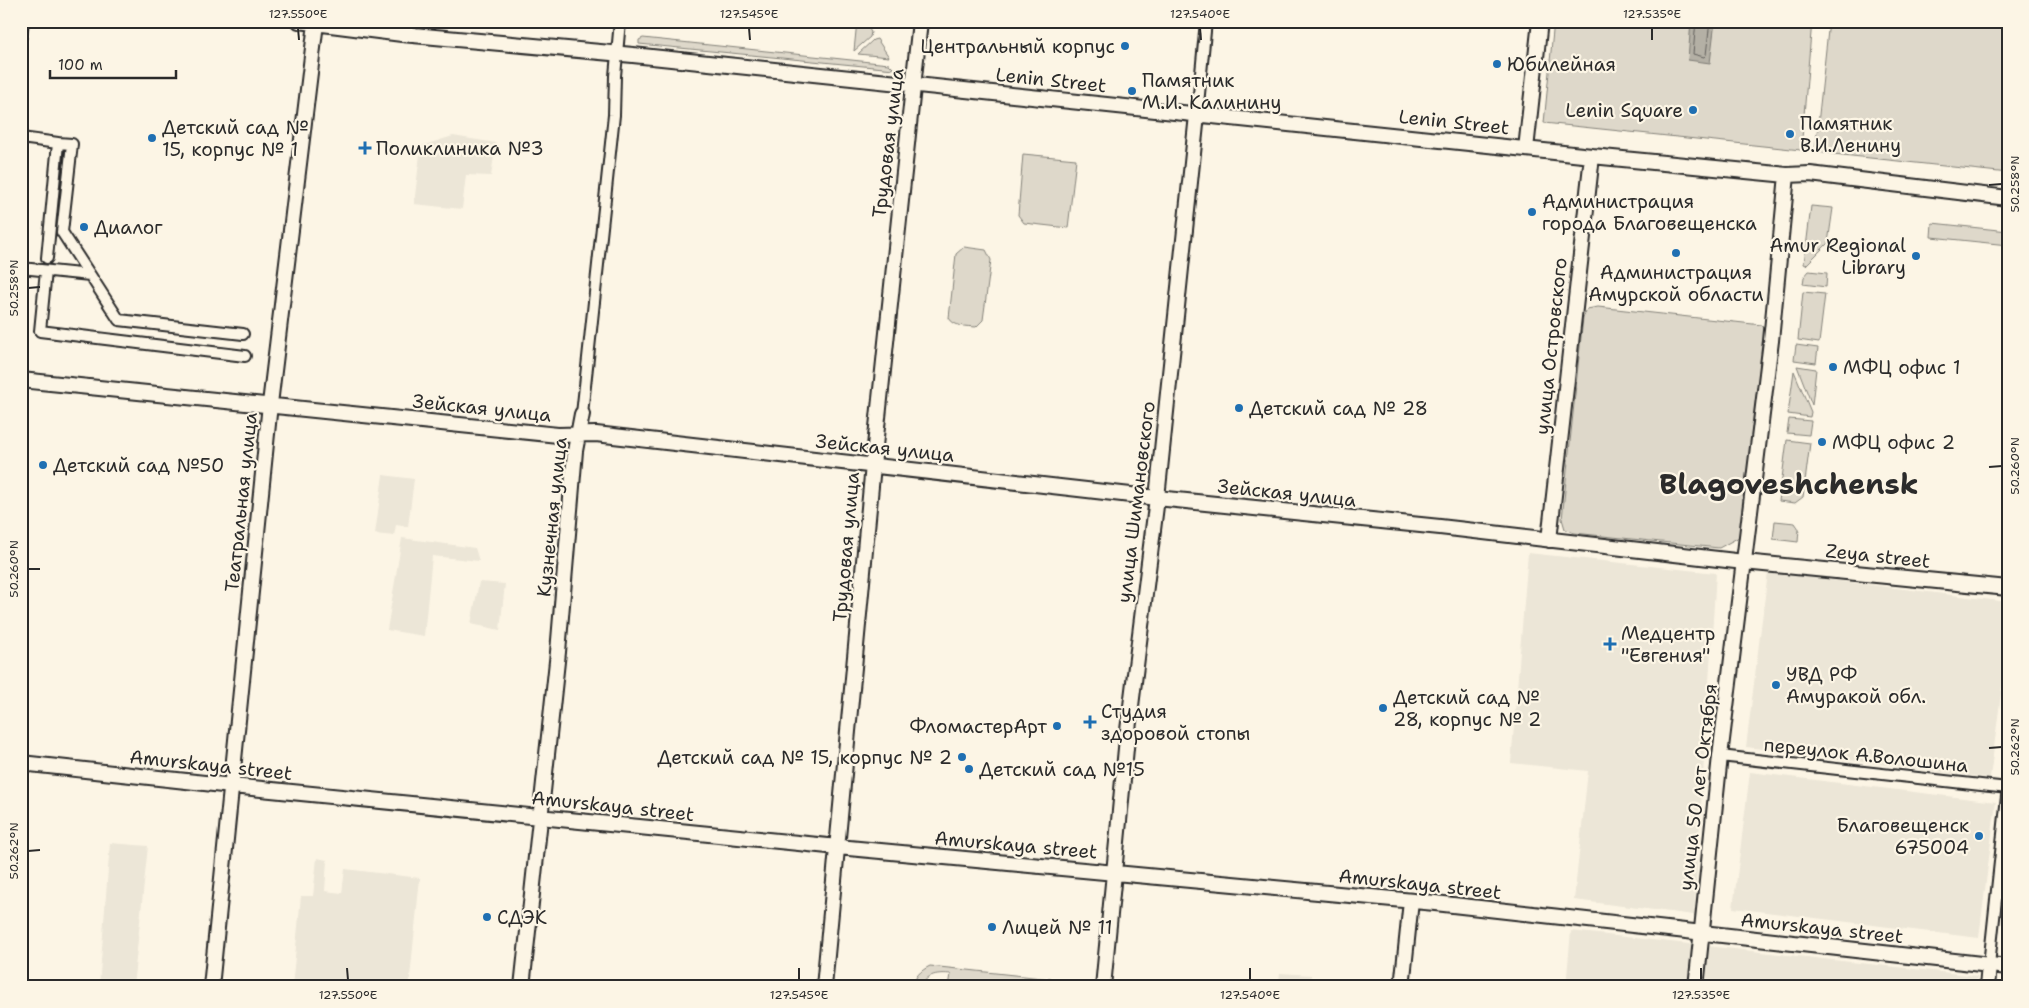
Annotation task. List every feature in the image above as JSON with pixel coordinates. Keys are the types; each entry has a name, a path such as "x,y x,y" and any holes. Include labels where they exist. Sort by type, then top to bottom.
{"street":[{"path":"21,36 23,21"},
{"name":"Lenin Street","path":"299,21 402,34 914,84 1592,156 1787,175 1810,174 2008,198"},
{"name":"Кузнечная улица","path":"522,987 576,451 582,414 614,115 620,21"},
{"name":"Трудовая улица","path":"824,987 897,222 920,21"},
{"name":"улица Шимановского","path":"1103,987 1127,738 1157,498 1206,21"},
{"path":"1526,149 1540,21"},
{"name":"Театральная улица","path":"211,987 270,404 316,22"},
{"path":"21,138 72,144 62,232 119,320 243,334"},
{"path":"47,258 58,143"},
{"name":"улица Островского","path":"1549,540 1592,156"},
{"name":"улица 50 лет Октября","path":"1696,987 1720,756 1771,341 1787,175"},
{"path":"21,268 90,275"},
{"path":"46,270 40,331 245,356"},
{"name":"Зейская улица","path":"21,380 558,434 579,433 1744,562"},
{"name":"Zeya street","path":"1744,562 2008,588"},
{"name":"переулок А.Волошина","path":"1720,756 2008,788"},
{"name":"Amurskaya street","path":"21,763 838,847 1411,901 2008,967"},
{"path":"1987,987 2008,788"},
{"path":"1402,987 1411,901"}],"shaded area":[{"path":"857,21 863,21 871,32 870,37 854,51"},
{"path":"1554,21 1812,21 1801,150 1544,123"},
{"path":"1829,21 2008,21 2008,173 1815,152"},
{"path":"643,38 889,64 894,69 639,44 639,40"},
{"path":"877,39 889,57 858,54 873,40"},
{"path":"453,136 496,143 491,176 466,175 462,209 414,204 421,146"},
{"path":"1023,154 1076,159 1068,228 1024,223 1018,215"},
{"path":"1811,206 1833,208 1828,243 1806,265 1804,264"},
{"path":"1932,223 2008,231 2008,245 1931,237"},
{"path":"964,247 986,250 991,260 983,320 976,327 957,325 949,318 956,254"},
{"path":"1809,271 1827,273 1826,287 1803,284 1804,277"},
{"path":"1803,292 1825,294 1819,343 1798,340"},
{"path":"1598,307 1762,325 1767,332 1741,536 1719,548 1574,533 1565,529 1562,519 1583,318 1587,309"},
{"path":"1796,345 1818,348 1816,363 1794,360"},
{"path":"1797,366 1816,369 1812,405"},
{"path":"1794,371 1811,412 1810,417 1788,414"},
{"path":"1789,419 1811,421 1809,435 1787,433"},
{"path":"1787,440 1810,443 1803,497 1795,503 1779,501"},
{"path":"383,475 414,479 408,527 396,525 394,536 375,534"},
{"path":"1775,521 1795,523 1799,529 1798,542 1773,539"},
{"path":"402,538 475,548 479,561 432,556 424,636 387,630"},
{"path":"1528,553 1716,573 1694,915 1574,900 1588,771 1511,763"},
{"path":"1768,572 2008,602 2008,641 1990,778 1746,747"},
{"path":"479,582 505,584 500,630 471,624"},
{"path":"1750,772 1996,802 1979,938 1733,908"},
{"path":"110,843 148,846 133,987 99,987"},
{"path":"317,858 327,860 325,891 342,893 345,869 420,878 409,987 292,987 301,896 313,896"},
{"path":"1571,931 1977,976 1976,987 1566,987"},
{"path":"930,966 1070,981 1070,987 1040,987 1031,983 1030,987 949,987 951,974 942,974 930,976 922,987 913,987 918,974"},
{"path":"1280,973 1311,975 1310,987 1278,987"}],"water":[{"path":"1691,21 1715,21 1710,63 1688,60"}],"place":[{"name":"Центральный корпус","path":"1125,46"},
{"name":"Юбилейная","path":"1497,64"},
{"name":"Памятник М.И. Калинину","path":"1132,91"},
{"name":"Lenin Square","path":"1693,110"},
{"name":"Памятник В.И.Ленину","path":"1790,134"},
{"name":"Детский сад № 15, корпус № 1","path":"152,138"},
{"name":"Поликлиника №3","path":"365,148"},
{"name":"Администрация города Благовещенска","path":"1532,212"},
{"name":"Диалог","path":"84,227"},
{"name":"Администрация Амурской области","path":"1676,253"},
{"name":"Amur Regional Library","path":"1916,256"},
{"name":"МФЦ офис 1","path":"1833,367"},
{"name":"Детский сад № 28","path":"1239,408"},
{"name":"МФЦ офис 2","path":"1822,442"},
{"name":"Детский сад №50","path":"43,465"},
{"name":"Медцентр \"Евгения\"","path":"1610,644"},
{"name":"УВД РФ Амуракой обл.","path":"1776,685"},
{"name":"Детский сад № 28, корпус № 2","path":"1383,708"},
{"name":"Студия здоровой стопы","path":"1090,722"},
{"name":"ФломастерАрт","path":"1057,726"},
{"name":"Детский сад № 15, корпус № 2","path":"962,757"},
{"name":"Детский сад №15","path":"969,769"},
{"name":"Благовещенск 675004","path":"1979,836"},
{"name":"СДЭК","path":"487,917"},
{"name":"Лицей № 11","path":"992,927"}],"district":[{"name":"Blagoveshchensk","path":"1789,483"}]}
